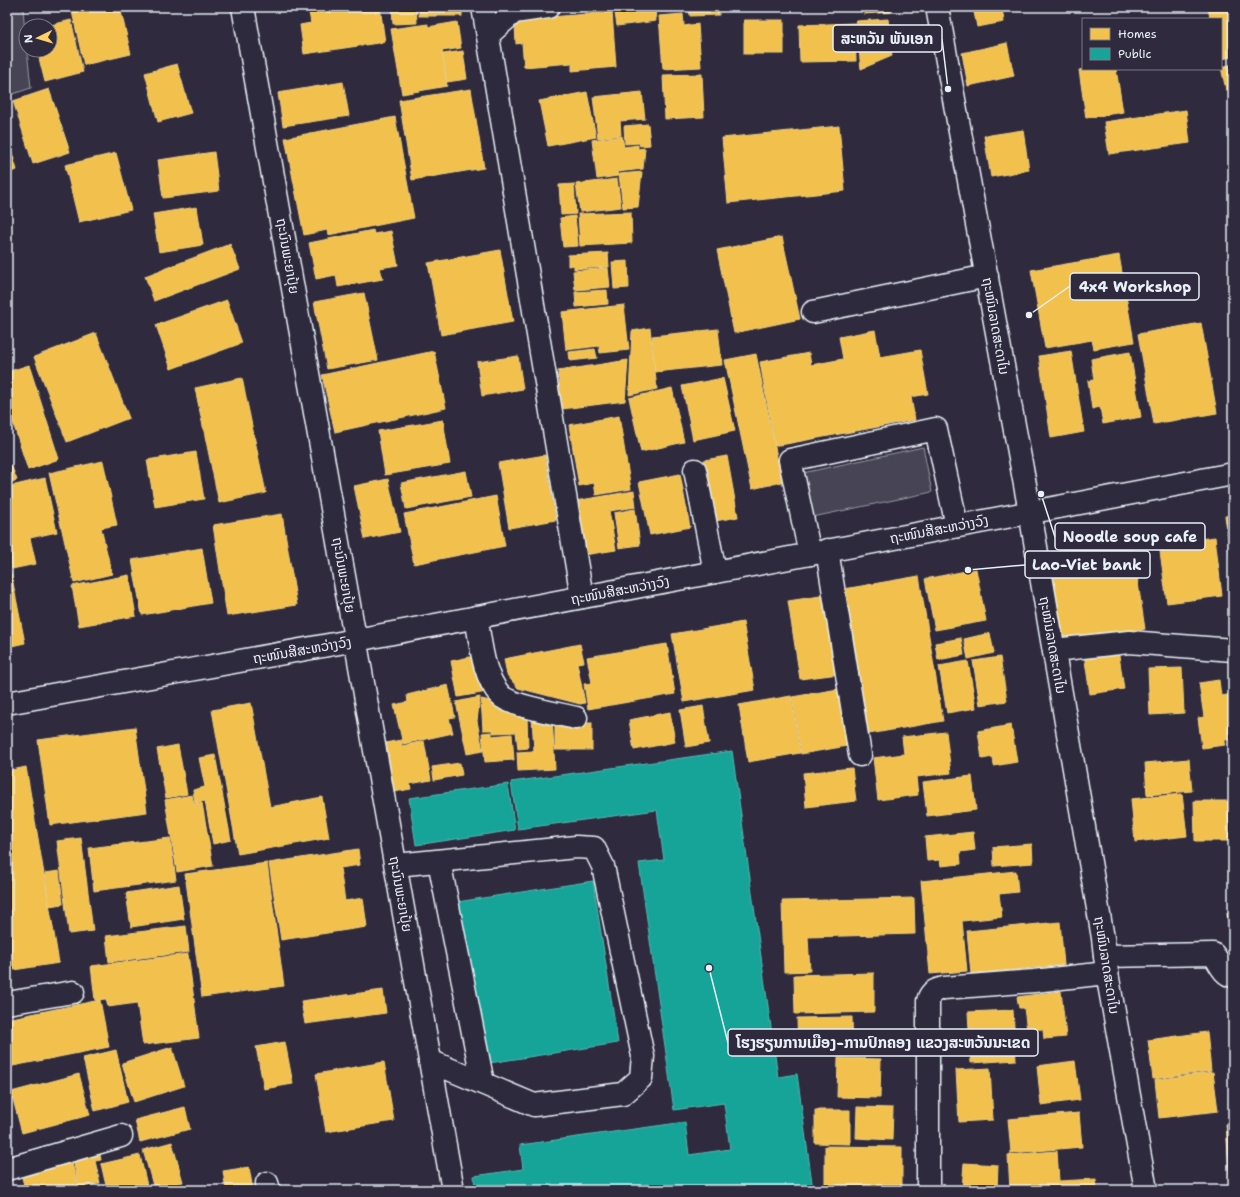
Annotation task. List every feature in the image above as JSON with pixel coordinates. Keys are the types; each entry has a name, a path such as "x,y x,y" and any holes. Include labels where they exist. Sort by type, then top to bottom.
{"street":[{"name":"ຖະນົນພະຍາປຸ້ຍ","path":"244,7 453,1190"},
{"path":"483,7 582,597"},
{"path":"488,35 514,12 548,7"},
{"name":"ຖະໜົນລາດສະດາໄນ","path":"937,7 1030,512 1106,965 1146,1190"},
{"path":"813,312 987,276"},
{"path":"860,755 819,552 790,460 936,429 957,526"},
{"path":"695,470 715,572"},
{"name":"ຖະໜົນສີສະຫວ່າງວົງ","path":"7,703 356,640 1233,474"},
{"path":"476,617 487,672 501,696 533,709 576,718"},
{"path":"1054,650 1129,642 1233,650"},
{"path":"396,865 576,847 594,848 603,866 643,1056 641,1078 623,1094 534,1105 430,1061"},
{"path":"439,861 483,1083"},
{"path":"928,1190 928,1001 930,994 934,990 1034,981 1106,965 1191,953 1213,954 1219,961 1223,970 1229,976 1233,976"},
{"path":"7,1003 73,992"},
{"path":"7,1169 121,1136"}],"shaded area":[{"path":"7,7 23,7 24,18 18,18 18,58 28,58 31,88 7,96"},
{"path":"923,447 932,492 808,518 798,474"}],"building: Homes":[{"path":"71,7 120,7 131,54 84,65"},
{"path":"308,7 380,7 385,42 304,54 300,25 311,23"},
{"path":"392,7 416,7 417,23 393,24"},
{"path":"419,7 462,7 462,16 419,16"},
{"path":"614,7 655,7 656,21 617,26"},
{"path":"689,7 719,7 719,15 690,16"},
{"path":"864,7 891,7 891,12 864,14"},
{"path":"973,7 1002,7 1004,22 977,27"},
{"path":"1208,7 1233,7 1233,57 1222,59 1222,18 1210,18"},
{"path":"612,12 616,67 572,71 572,63 524,67 522,43 516,44 515,24 526,22 526,19"},
{"path":"683,14 684,26 698,24 701,67 663,69 659,16"},
{"path":"888,19 892,56 861,69 856,21"},
{"path":"71,20 83,72 45,82 39,58 58,58 58,23"},
{"path":"744,20 784,20 784,54 744,54"},
{"path":"457,22 461,48 442,51 447,86 402,94 391,29 428,24 428,27"},
{"path":"855,23 856,61 800,62 799,25"},
{"path":"1007,43 1014,76 968,86 962,53"},
{"path":"463,51 467,79 447,82 443,54"},
{"path":"177,64 191,113 158,122 145,73"},
{"path":"1233,64 1233,89 1226,90 1222,67"},
{"path":"1079,70 1116,70 1123,112 1086,118"},
{"path":"702,74 704,117 665,119 663,75"},
{"path":"343,82 349,116 283,126 278,93"},
{"path":"49,89 70,152 33,164 13,101"},
{"path":"471,89 484,168 412,180 399,100"},
{"path":"587,92 596,137 548,146 539,101"},
{"path":"642,92 645,119 620,121 621,135 598,138 593,97"},
{"path":"1186,110 1190,143 1109,154 1104,122"},
{"path":"395,117 414,218 328,235 327,230 304,235 285,138"},
{"path":"648,124 650,145 640,146 639,143 625,144 624,126"},
{"path":"839,126 845,191 728,203 722,138"},
{"path":"1023,130 1029,170 991,177 984,136"},
{"path":"7,136 17,170 7,173"},
{"path":"622,136 624,147 638,145 638,149 645,148 643,169 617,172 618,176 597,179 592,140"},
{"path":"214,152 219,191 163,198 158,160"},
{"path":"116,153 131,210 79,222 65,165"},
{"path":"642,172 638,207 623,208 619,174"},
{"path":"617,179 621,207 580,212 576,184"},
{"path":"574,184 576,214 561,215 559,185"},
{"path":"197,207 203,245 159,252 153,214"},
{"path":"631,212 632,243 580,246 578,214"},
{"path":"575,216 578,246 563,247 560,218"},
{"path":"373,230 374,234 391,231 398,265 380,268 383,279 338,287 336,275 316,279 309,243"},
{"path":"782,237 800,319 734,333 717,250"},
{"path":"230,244 240,269 154,301 145,276"},
{"path":"500,250 513,322 441,335 428,263"},
{"path":"608,253 609,267 574,269 574,265 568,266 568,255"},
{"path":"1119,255 1134,342 1094,349 1092,340 1045,348 1031,270"},
{"path":"628,261 629,288 614,289 612,262"},
{"path":"608,268 610,287 575,290 573,271"},
{"path":"607,290 608,304 576,307 575,292"},
{"path":"364,293 378,360 327,369 314,302"},
{"path":"227,300 242,343 171,369 156,325"},
{"path":"624,305 629,350 600,353 599,346 566,350 562,312"},
{"path":"1201,323 1217,413 1154,424 1138,334"},
{"path":"650,328 657,389 629,395 632,331"},
{"path":"718,329 722,365 655,372 652,336"},
{"path":"875,330 880,357 920,350 928,394 911,397 915,420 775,446 760,362 809,353 811,365 843,359 839,337"},
{"path":"96,333 129,418 67,442 34,357"},
{"path":"595,349 597,358 570,361 569,352"},
{"path":"434,351 446,408 335,432 322,375"},
{"path":"1071,351 1084,432 1051,438 1039,356"},
{"path":"1130,352 1141,417 1103,424 1100,407 1092,409 1088,381 1094,380 1091,359"},
{"path":"756,354 782,482 752,489 725,360"},
{"path":"518,356 523,389 482,396 477,362"},
{"path":"628,360 625,401 562,409 558,371"},
{"path":"29,365 59,459 28,470 7,404 7,372"},
{"path":"242,378 266,493 219,503 195,388"},
{"path":"723,378 735,431 693,440 682,386"},
{"path":"672,388 684,442 641,452 629,398"},
{"path":"619,416 631,489 596,495 594,483 579,486 569,425"},
{"path":"443,420 450,464 385,475 378,431"},
{"path":"196,452 204,499 155,507 147,460"},
{"path":"545,455 556,520 509,528 498,463"},
{"path":"727,456 738,517 715,521 704,460"},
{"path":"103,461 117,525 101,528 112,574 74,583 49,473"},
{"path":"11,465 17,480 7,484 7,466"},
{"path":"466,471 471,497 406,509 401,483"},
{"path":"680,474 690,527 650,535 639,482"},
{"path":"45,478 57,532 30,538 36,564 12,569 7,546 7,487"},
{"path":"388,479 400,532 365,539 354,486"},
{"path":"634,491 636,507 609,511 616,550 584,555 575,501"},
{"path":"496,496 505,546 414,564 404,514"},
{"path":"635,509 640,545 619,548 614,513"},
{"path":"282,514 297,605 227,616 213,525"},
{"path":"1233,515 1233,578 1225,516"},
{"path":"1131,537 1145,629 1063,642 1051,565 1065,547"},
{"path":"1215,537 1222,596 1167,603 1159,544"},
{"path":"202,548 211,603 142,615 132,560"},
{"path":"7,553 25,643 7,647"},
{"path":"976,569 986,621 935,630 925,579"},
{"path":"129,575 136,616 79,626 72,586"},
{"path":"919,576 943,721 869,734 844,589"},
{"path":"827,595 839,674 800,679 788,601"},
{"path":"743,622 755,690 684,702 672,634"},
{"path":"990,633 994,653 968,659 964,639"},
{"path":"961,638 964,655 938,660 935,643"},
{"path":"580,644 584,662 577,663 585,703 580,704 518,688 507,675 504,659"},
{"path":"667,644 675,694 588,709 584,684 592,683 587,657"},
{"path":"1118,649 1124,689 1090,694 1084,654"},
{"path":"479,655 487,692 458,697 451,661"},
{"path":"1000,657 1007,701 980,705 973,661"},
{"path":"968,661 976,708 947,713 939,666"},
{"path":"1182,668 1184,713 1150,715 1148,669"},
{"path":"1219,680 1221,696 1233,694 1233,739 1225,740 1225,745 1202,748 1198,718 1204,717 1199,683"},
{"path":"448,685 455,717 449,718 453,733 403,744 394,705 408,702 407,695"},
{"path":"844,688 853,745 801,754 792,697"},
{"path":"791,696 800,753 748,762 739,705"},
{"path":"480,697 477,721 483,751 467,754 456,702"},
{"path":"481,699 519,707 527,716 528,748 518,749 516,732 493,733 493,730 483,730"},
{"path":"251,703 270,807 322,797 329,838 238,854 212,710"},
{"path":"703,706 709,743 686,747 680,710"},
{"path":"670,712 675,742 634,750 629,720"},
{"path":"552,717 555,769 518,771 517,752 534,751 532,718"},
{"path":"555,723 592,723 592,750 555,750"},
{"path":"1011,725 1017,762 994,766 993,757 982,759 978,731"},
{"path":"135,727 147,812 50,825 38,740"},
{"path":"492,732 492,736 512,734 514,760 485,762 482,733"},
{"path":"946,732 951,773 916,777 918,795 878,800 873,758 904,754 902,737"},
{"path":"401,740 402,746 424,741 431,780 410,784 411,789 394,792 385,743"},
{"path":"178,745 187,794 166,798 157,749"},
{"path":"215,755 231,840 213,844 205,801 195,803 193,790 205,787 199,758"},
{"path":"1189,759 1192,791 1147,795 1145,763"},
{"path":"460,763 462,775 434,780 432,767"},
{"path":"26,767 59,963 7,971 7,771"},
{"path":"852,768 856,801 806,807 803,773"},
{"path":"972,776 976,810 927,816 923,782"},
{"path":"1182,794 1187,836 1135,842 1131,799"},
{"path":"192,795 194,804 202,803 213,866 177,872 165,800"},
{"path":"1194,801 1229,801 1230,841 1195,841"},
{"path":"973,832 975,850 960,852 961,864 941,866 940,860 927,861 925,837"},
{"path":"81,838 93,931 69,934 57,841"},
{"path":"170,838 176,880 94,891 89,848"},
{"path":"1032,844 1033,863 994,866 993,847"},
{"path":"358,849 360,865 340,868 345,901 363,898 367,927 281,940 269,863"},
{"path":"267,863 284,986 202,997 185,874"},
{"path":"59,871 63,904 49,906 45,873"},
{"path":"1016,871 1018,892 999,894 1002,917 962,921 967,971 930,974 921,881"},
{"path":"179,885 184,919 131,927 126,893"},
{"path":"914,898 915,934 808,937 810,971 784,972 782,901"},
{"path":"1227,913 1233,913 1233,951 1230,951"},
{"path":"1060,922 1064,965 971,974 967,931"},
{"path":"186,926 189,952 109,962 106,936"},
{"path":"188,954 199,1038 143,1045 137,1003 108,1007 106,999 95,1000 91,966"},
{"path":"874,973 874,1012 795,1014 794,975"},
{"path":"383,990 386,1013 305,1024 301,1001"},
{"path":"1061,991 1066,1037 1044,1039 1043,1029 1027,1030 1024,1008 1019,1008 1017,997"},
{"path":"100,1000 109,1047 8,1067 7,1019"},
{"path":"1013,1010 1016,1060 971,1063 968,1012"},
{"path":"852,1017 853,1052 798,1053 797,1018"},
{"path":"1207,1032 1211,1071 1153,1079 1148,1040"},
{"path":"285,1042 293,1084 264,1089 256,1047"},
{"path":"172,1047 184,1086 134,1102 122,1063"},
{"path":"116,1050 128,1102 95,1111 83,1058"},
{"path":"838,1058 881,1059 880,1098 837,1097"},
{"path":"1075,1061 1080,1100 1041,1105 1037,1066"},
{"path":"384,1062 394,1121 326,1132 316,1074"},
{"path":"990,1068 993,1120 959,1122 956,1070"},
{"path":"1213,1072 1218,1111 1159,1118 1155,1080"},
{"path":"79,1074 90,1115 22,1133 11,1092"},
{"path":"185,1107 190,1129 140,1142 135,1120"},
{"path":"857,1107 893,1108 892,1140 856,1138"},
{"path":"815,1110 850,1110 850,1144 815,1143"},
{"path":"1079,1113 1082,1147 1011,1153 1008,1119"},
{"path":"1233,1123 1233,1184 1230,1185 1226,1124"},
{"path":"172,1142 183,1182 154,1189 143,1150"},
{"path":"825,1146 902,1147 902,1190 825,1190"},
{"path":"99,1149 101,1160 95,1161 100,1183 79,1188 72,1155"},
{"path":"1057,1151 1059,1181 1096,1179 1097,1190 1010,1190 1008,1155"},
{"path":"140,1155 148,1190 107,1190 101,1164"},
{"path":"71,1160 79,1189 12,1190 24,1185 21,1174"},
{"path":"964,1163 998,1165 997,1190 962,1190"},
{"path":"249,1167 253,1190 226,1190 223,1171"}],"building: Public":[{"path":"732,751 778,1077 797,1074 813,1190 738,1190 738,1185 703,1190 475,1190 474,1176 523,1169 520,1145 685,1122 689,1155 730,1149 724,1103 674,1110 639,863 664,860 657,810 518,829 511,782"},
{"path":"508,784 515,830 416,845 409,798"},
{"path":"593,881 618,1043 483,1064 457,902"}],"place":[{"name":"ສະຫວັນ ພັນເອກ","path":"948,89"},
{"name":"4x4 Workshop","path":"1029,315"},
{"name":"Noodle soup cafe","path":"1041,494"},
{"name":"Lao-Viet bank","path":"968,570"},
{"name":"ໂຮງຮຽນການເມືອງ-ການປົກຄອງ ແຂວງສະຫວັນນະເຂດ","path":"709,968"}]}
